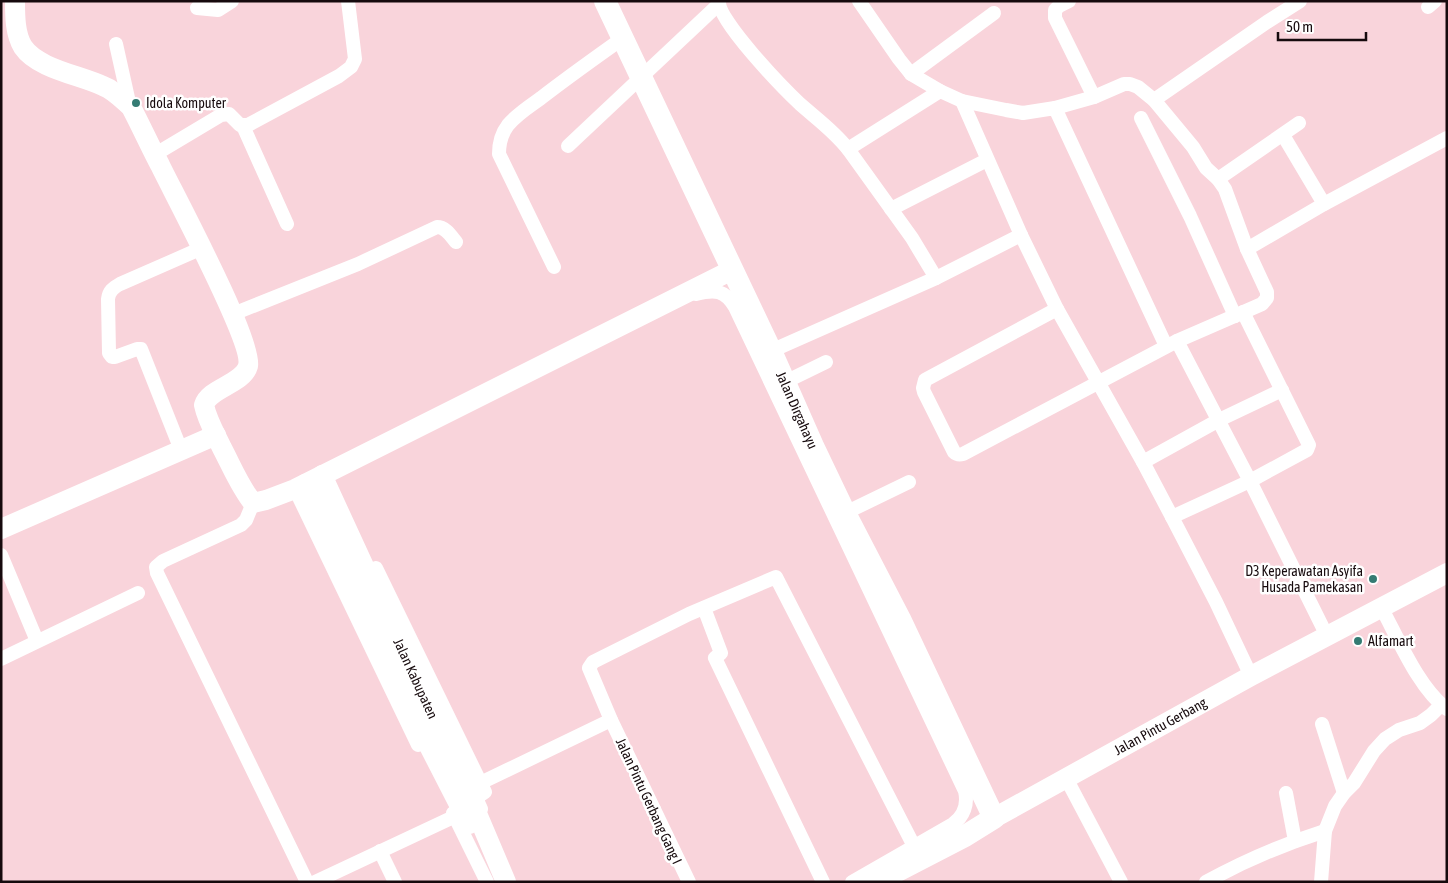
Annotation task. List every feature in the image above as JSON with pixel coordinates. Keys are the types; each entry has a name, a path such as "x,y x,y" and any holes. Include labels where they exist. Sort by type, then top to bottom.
{"main road":[{"name":"Jalan Dirgahayu","path":"605,1 845,513 900,619 994,818"},
{"name":"Jalan Pintu Gerbang","path":"876,882 918,853 965,836 994,818"}],"street":[{"path":"15,1 9,24 28,52 50,66 104,86 118,95 130,107"},
{"path":"197,8 218,10 232,1"},
{"path":"243,126 339,76 351,67 355,59 348,1"},
{"path":"859,1 911,74 962,101 1023,113 1055,108 1094,97 1124,84 1138,87 1154,100 1193,147 1206,168 1218,179 1225,189 1247,248 1267,292 1267,298 1262,304 1172,344 963,454 959,455 954,452 924,392 925,380 1057,309"},
{"path":"1069,1 1055,10 1055,18 1094,97"},
{"path":"1154,100 1300,1"},
{"path":"568,146 719,3 727,22 761,63 799,103 839,137 912,238 936,278"},
{"path":"911,74 994,13"},
{"path":"554,267 500,154 499,144 509,124 523,111 623,38"},
{"path":"116,44 130,107 202,248 233,314 249,359 244,373 211,396 204,402 204,405 216,435 243,489 253,503"},
{"path":"848,149 940,91"},
{"path":"962,101 1021,235 1057,309 1143,462 1216,602 1251,676"},
{"path":"1055,108 1172,344 1219,420 1327,636"},
{"path":"154,155 221,115 229,114 243,126 287,224"},
{"path":"1141,118 1239,314 1282,390 1309,445 1307,450 1250,481 1172,517"},
{"path":"1218,179 1299,124"},
{"path":"1283,134 1324,204"},
{"path":"1247,248 1447,138"},
{"path":"891,209 987,160"},
{"path":"233,314 358,264 437,227 445,229 456,242"},
{"path":"771,352 936,278 1021,235"},
{"path":"181,450 141,349 115,357 112,357 109,353 108,299 112,289 120,284 202,248"},
{"path":"307,882 157,573 156,567 163,560 237,528 246,520 253,503 307,483 732,270"},
{"path":"467,789 336,486 335,476 556,367 697,294 717,291 730,299 747,330 965,791 966,806 959,820 918,853 852,882"},
{"path":"785,382 826,362"},
{"path":"1143,462 1219,420 1282,390"},
{"path":"1,529 216,435"},
{"path":"845,513 909,482"},
{"path":"307,483 421,751 464,812 487,882"},
{"name":"Jalan Kabupaten","path":"307,483 467,789 464,812 496,882"},
{"path":"1,555 37,641"},
{"name":"Jalan Pintu Gerbang","path":"994,818 1068,782 1251,676 1447,573"},
{"path":"823,882 715,658 721,653 704,608 776,577 918,853"},
{"path":"1,659 138,593"},
{"path":"1321,882 1325,831 1335,806 1344,793 1354,783 1374,751 1385,739 1399,730 1420,723 1444,707 1424,684 1381,607"},
{"name":"Jalan Pintu Gerbang Gang I","path":"689,882 611,720 590,672 590,665 704,608"},
{"path":"467,789 611,720"},
{"path":"1322,724 1344,793"},
{"path":"898,882 1068,782 1121,882"},
{"path":"467,789 486,792 476,798 517,882"},
{"path":"1286,793 1295,841"},
{"path":"315,882 464,812"},
{"name":"Jalan Kabupaten","path":"464,812 506,882"},
{"path":"1206,882 1228,870 1295,841 1325,831"},
{"path":"380,851 395,882"}],"place":[{"name":"Idola Komputer","path":"136,103"},
{"name":"D3 Keperawatan Asyifa Husada Pamekasan","path":"1373,579"},
{"name":"Alfamart","path":"1358,641"}]}
